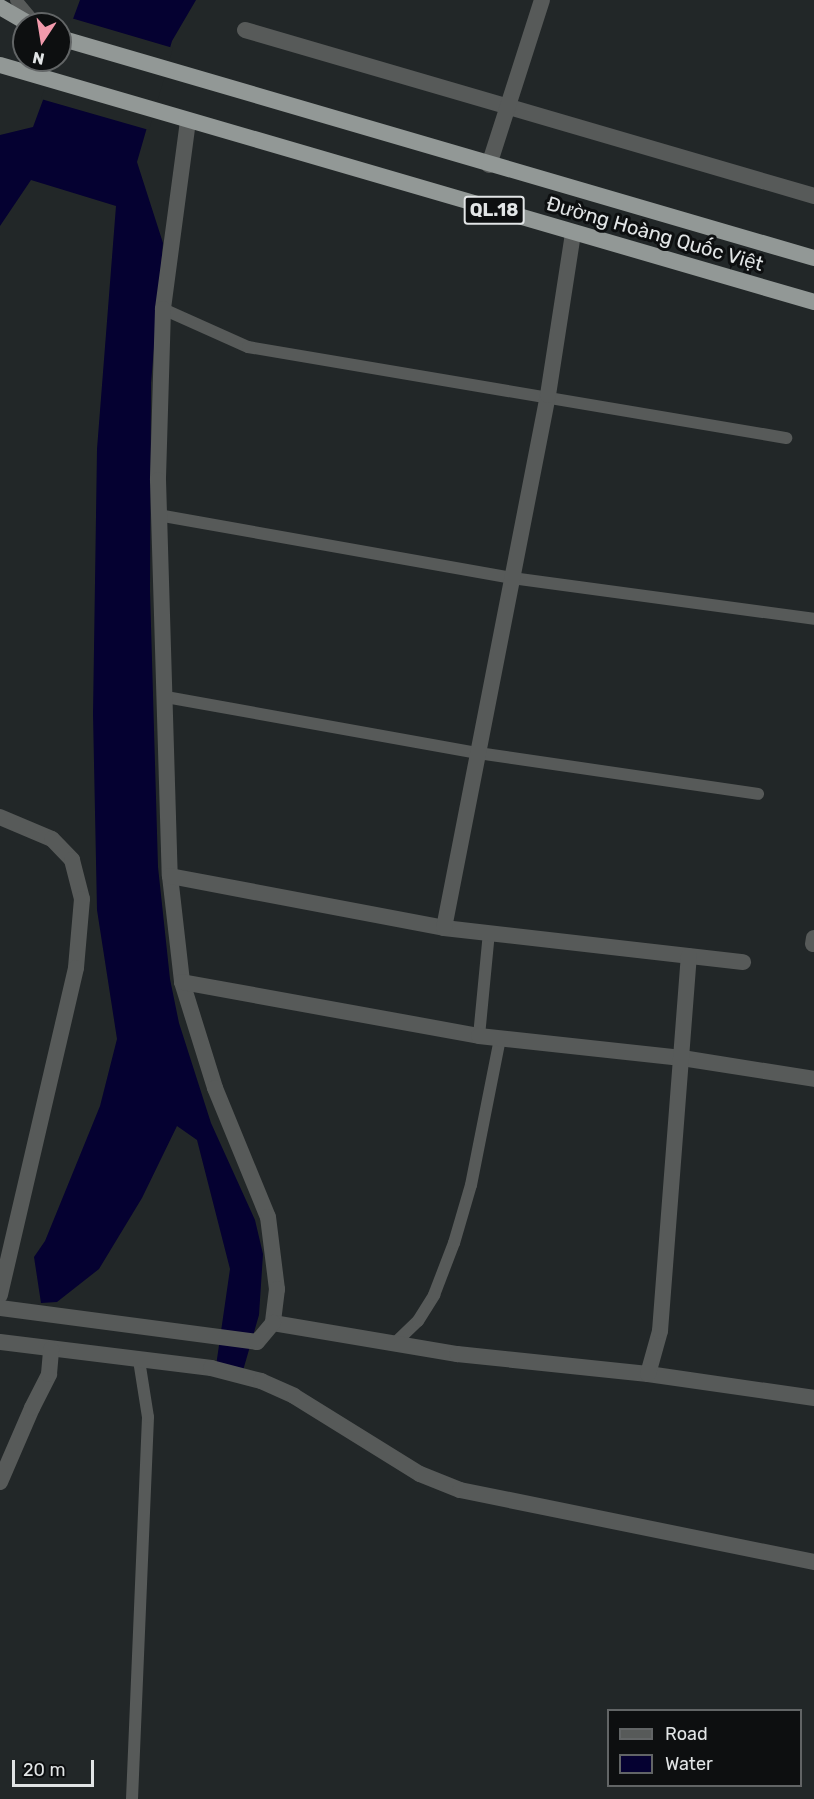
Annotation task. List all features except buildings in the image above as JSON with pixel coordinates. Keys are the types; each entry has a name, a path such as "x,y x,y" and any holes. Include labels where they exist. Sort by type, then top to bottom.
{"highway":[{"name":"Đường Hoàng Quốc Việt","path":"72,41 814,258"},
{"name":"QL.18","path":"0,65 181,119"},
{"name":"Đường Hoàng Quốc Việt","path":"181,119 814,302"}],"street":[{"path":"489,165 542,0"},
{"path":"245,30 814,196"},
{"path":"0,1308 213,1333 257,1342 273,1323 277,1289 268,1217 215,1088 183,982 170,876 166,697 158,515 163,309 181,119"},
{"path":"444,928 548,395 573,233"},
{"path":"0,817 52,839 72,860 82,899 76,968 0,1295"},
{"path":"170,876 444,928 743,962"},
{"path":"648,1374 660,1331 689,956"},
{"path":"183,982 478,1036 682,1058 814,1079"},
{"path":"273,1323 457,1354 648,1374 814,1398"},
{"path":"0,1342 211,1368 261,1381 294,1395 420,1473 460,1490 814,1562"},
{"path":"0,1482 49,1374 51,1350"}],"lane":[{"path":"16,0 26,12"},
{"path":"163,309 248,347 548,395 786,438"},
{"path":"158,515 513,578 814,619"},
{"path":"166,697 478,753 758,794"},
{"path":"478,1036 489,933"},
{"path":"395,1343 418,1321 434,1295 454,1243 471,1185 500,1038"},
{"path":"132,1793 148,1417 139,1360"}],"water":[{"path":"80,0 196,0 172,41 137,162 163,243 151,383 150,591 158,867 170,979 179,1023 211,1123 255,1220 263,1254 259,1315 242,1374 216,1366 230,1269 197,1140 177,1126 142,1198 99,1269 57,1302 41,1303 34,1257 45,1241 100,1106 117,1039 97,910 93,714 97,449 116,206 31,180 0,226 0,135 33,127 53,72 72,72 72,22"}],"pier":[{"path":"72,18 173,48 149,130 41,99 51,72 72,72"}]}
